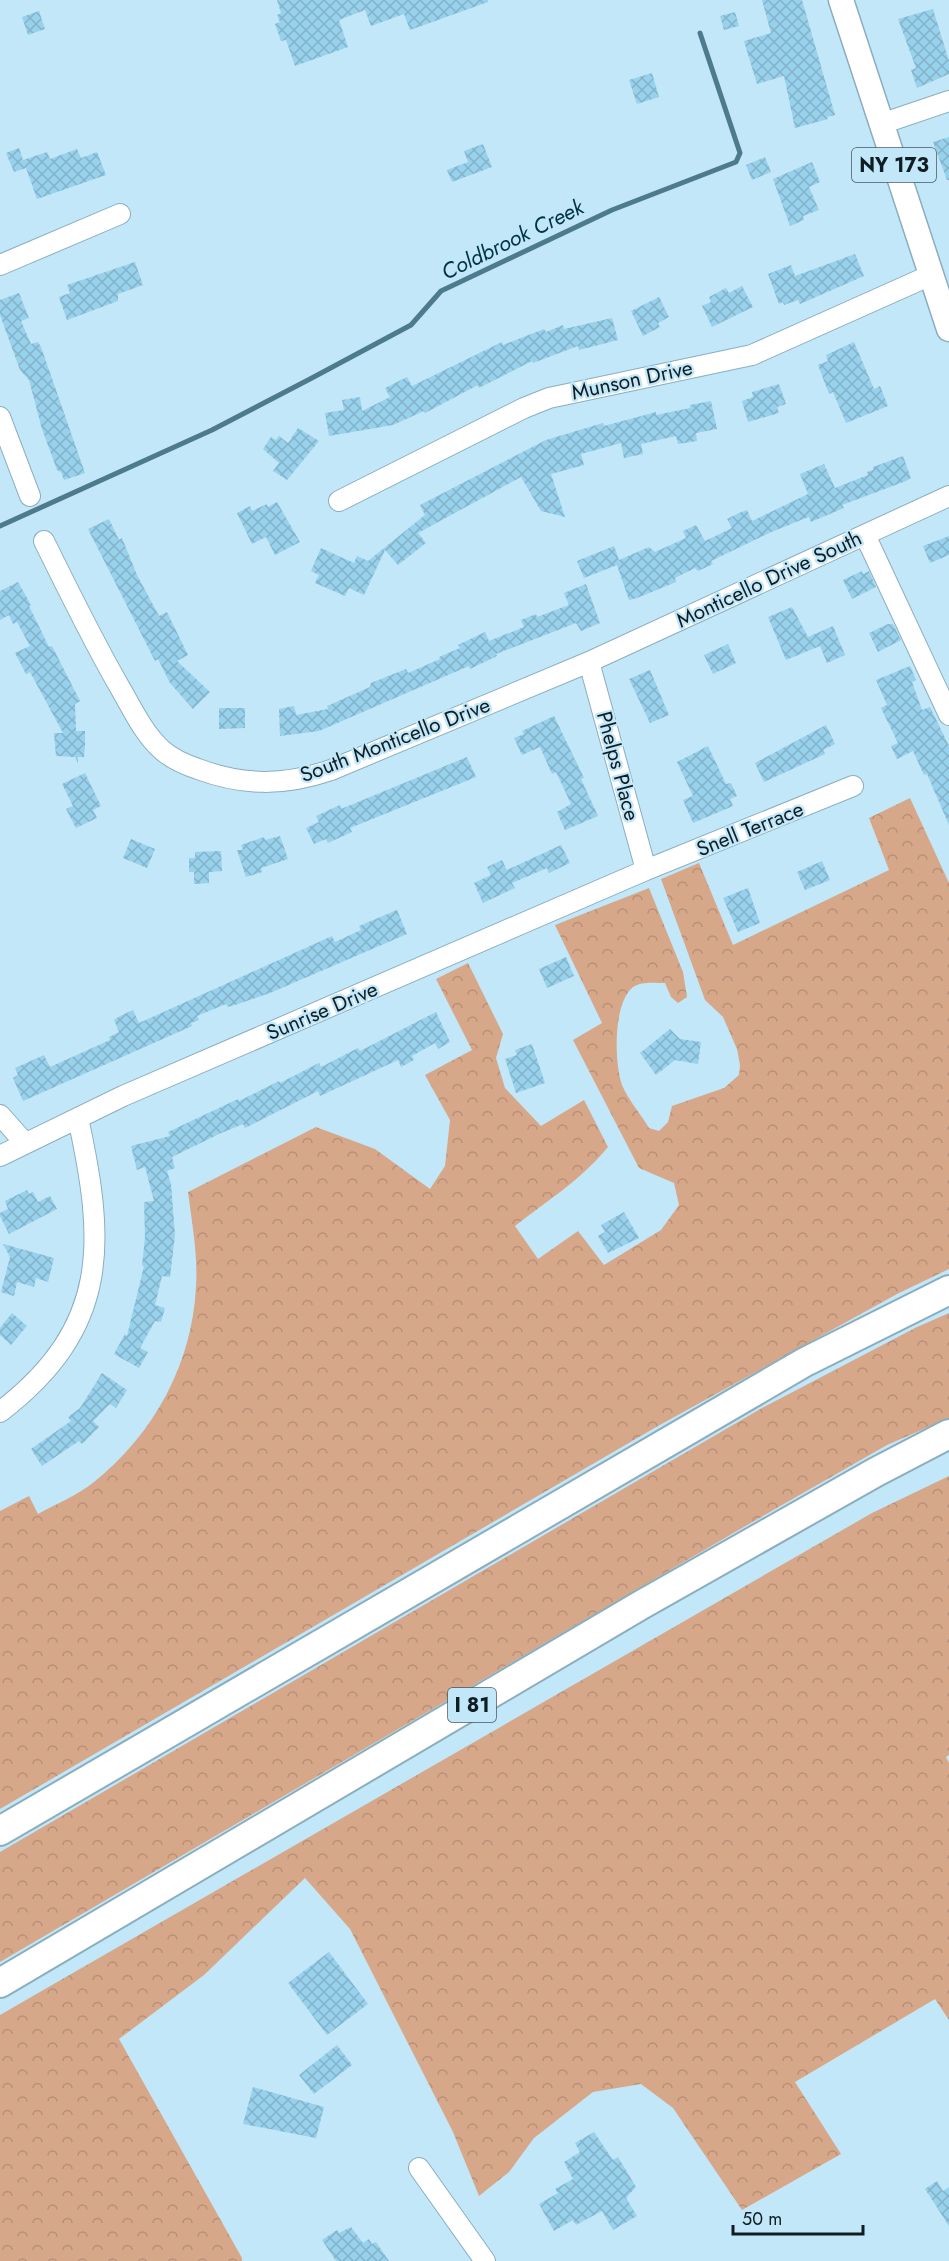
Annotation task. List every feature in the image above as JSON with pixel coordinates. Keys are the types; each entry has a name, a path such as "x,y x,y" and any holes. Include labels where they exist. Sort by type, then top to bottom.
{"highway":[{"path":"0,1831 805,1362 949,1290"},
{"name":"I 81","path":"0,1983 641,1605 876,1472 949,1434"}],"main road":[{"name":"NY 173","path":"841,0 949,329"}],"street":[{"path":"881,124 949,101"},
{"path":"0,265 120,214"},
{"name":"Munson Drive","path":"339,501 524,408 549,398 752,355 931,275"},
{"path":"0,417 30,496"},
{"name":"Monticello Drive South","path":"589,662 949,496"},
{"path":"866,535 949,715"},
{"name":"South Monticello Drive","path":"44,541 105,662 143,729 163,751 183,764 250,784 276,784 308,778 331,770 589,662"},
{"name":"Phelps Place","path":"589,662 646,870"},
{"name":"Snell Terrace","path":"646,870 853,786"},
{"name":"Sunrise Drive","path":"0,1156 24,1142 78,1118 646,870"},
{"path":"0,1115 24,1142"},
{"path":"0,1412 46,1372 77,1322 94,1270 96,1244 92,1182 78,1118"},
{"path":"419,2168 485,2261"}],"green space":[{"path":"910,798 949,883 949,1269 897,1294 658,1426 0,1809 0,1511 29,1496 38,1514 88,1487 115,1463 152,1420 178,1370 193,1316 196,1263 188,1192 316,1127 375,1149 430,1189 445,1166 450,1120 425,1075 472,1050 436,979 468,963 503,1034 496,1058 505,1088 541,1126 584,1100 608,1147 575,1180 515,1226 538,1259 578,1231 604,1265 661,1230 679,1205 674,1183 639,1168 573,1040 602,1023 555,925 649,888 683,972 687,997 678,1003 671,997 665,983 644,983 633,987 626,995 622,1006 617,1048 619,1075 625,1091 649,1128 659,1131 668,1122 672,1106 724,1088 739,1075 740,1065 737,1049 723,1017 705,1000 661,879 699,863 733,945 889,870 869,818"},
{"path":"949,1313 949,1418 887,1445 742,1528 0,1962 0,1852 762,1408 917,1327"},
{"path":"949,1476 949,1755 946,1757 949,1763 949,2020 935,1999 795,2082 841,2154 742,2210 673,2108 641,2084 593,2092 534,2138 509,2172 479,2196 453,2132 350,1929 305,1878 204,1975 119,2039 242,2261 0,2261 0,2015 872,1513"}],"building":[{"path":"277,0 488,0 488,2 410,30 404,14 371,26 365,10 339,20 348,47 295,66 286,40 281,41 275,24 280,22 277,15 281,13"},
{"path":"762,0 802,0 835,115 795,128 784,76 757,84 744,41 771,33"},
{"path":"933,9 949,61 949,74 917,88 911,70 916,68 898,19"},
{"path":"39,11 45,29 28,35 22,17"},
{"path":"735,12 739,26 724,30 720,16"},
{"path":"652,73 659,97 637,104 629,80"},
{"path":"949,137 949,180 947,180 933,142"},
{"path":"483,144 492,167 452,182 447,170 468,162 464,151"},
{"path":"19,148 23,160 47,152 50,159 77,149 81,158 97,152 106,175 37,199 26,168 14,172 6,153"},
{"path":"765,157 771,172 752,180 746,165"},
{"path":"812,162 820,182 809,187 819,210 803,216 804,220 790,226 773,179"},
{"path":"855,254 864,276 800,304 798,300 784,305 783,302 779,304 768,274 791,265 795,276"},
{"path":"135,262 143,285 118,294 118,301 67,320 59,297 70,293 67,285"},
{"path":"742,286 753,307 712,327 702,306 711,302 709,297 726,288 729,293"},
{"path":"19,293 29,318 21,321 31,344 38,342 41,347 85,473 64,480 61,472 57,470 42,429 29,380 20,370 0,315 0,300"},
{"path":"659,297 669,317 658,323 660,327 643,336 631,311"},
{"path":"612,318 618,340 579,350 578,346 533,363 532,361 479,388 478,385 425,413 424,411 393,425 329,436 325,413 344,410 342,400 360,397 362,411 390,397 385,388 407,377 412,386 502,342 503,345 544,329 546,332 563,325 564,329"},
{"path":"854,342 874,389 880,386 888,406 846,423 833,392 829,394 818,365 828,361 826,355"},
{"path":"779,384 786,404 777,407 779,413 748,422 742,401 753,397 752,392"},
{"path":"711,401 717,429 696,433 697,441 678,444 676,436 641,444 643,454 624,458 621,443 581,454 584,465 551,474 565,517 541,511 521,477 418,533 426,543 398,565 385,550 364,595 349,588 345,596 315,583 319,575 311,571 321,548 354,563 357,556 368,561 425,515 420,505 546,440 603,423 604,426 656,412 656,415 690,408 690,405"},
{"path":"298,428 319,441 287,480 273,471 279,463 263,449 271,437 276,440 279,436 288,443"},
{"path":"903,456 911,478 906,481 842,505 844,508 811,522 809,517 769,533 711,561 713,564 698,571 695,568 675,578 676,582 637,598 629,600 617,565 584,578 577,561 614,546 619,560 649,547 655,552 686,538 683,531 696,525 705,541 732,528 727,519 739,513 747,510 752,521 808,494 800,474 824,464 835,488 868,475 867,472 873,470 873,467"},
{"path":"277,502 300,542 275,555 266,537 252,544 237,513 250,506 252,511"},
{"path":"109,519 119,540 122,538 137,575 159,616 167,612 188,655 177,661 210,692 193,709 170,683 158,659 155,661 88,529"},
{"path":"949,536 949,555 930,563 923,546"},
{"path":"862,571 863,574 869,571 876,587 852,599 843,580"},
{"path":"18,582 31,605 29,606 49,647 52,646 80,701 75,704 76,731 85,731 85,745 84,757 78,757 78,763 75,757 56,756 54,733 63,733 30,672 26,674 15,653 30,646 17,622 13,624 9,615 0,620 0,591"},
{"path":"586,584 600,623 581,631 576,623 496,654 497,656 470,669 469,666 319,731 280,736 279,709 294,706 296,715 328,709 327,706 370,687 371,683 406,669 408,673 440,659 439,657 460,648 458,645 485,632 489,641 524,627 521,620 536,614 537,617 569,605 564,593"},
{"path":"792,607 808,637 833,626 845,655 827,663 820,646 786,660 768,617"},
{"path":"893,624 901,640 878,652 869,633"},
{"path":"728,644 736,663 713,674 704,655"},
{"path":"910,666 916,680 912,682 922,710 930,707 949,746 949,825 927,774 924,775 913,751 897,759 891,746 898,743 881,708 887,705 876,680"},
{"path":"650,670 669,715 650,723 629,679"},
{"path":"219,708 245,708 245,728 219,729"},
{"path":"554,716 584,778 581,779 598,816 565,830 557,812 571,804 556,772 552,774 540,747 522,755 514,738 524,734 522,731"},
{"path":"826,725 835,744 823,750 825,754 764,782 755,763"},
{"path":"708,746 726,784 731,783 737,796 730,799 733,806 693,823 683,800 693,796 677,762"},
{"path":"467,757 476,777 350,828 352,832 328,843 326,839 314,844 306,828 319,822 316,816 340,805 341,809"},
{"path":"85,773 101,806 93,810 97,818 76,828 66,809 73,806 62,784"},
{"path":"280,836 288,859 261,868 262,872 246,877 237,850 243,850 241,845 264,837 265,840"},
{"path":"131,839 155,849 147,868 123,858"},
{"path":"561,845 570,863 549,873 547,868 512,883 515,888 483,903 474,883 491,875 487,867 502,860 507,870"},
{"path":"221,851 222,871 209,872 209,883 194,884 194,872 189,872 189,858 195,858 195,852"},
{"path":"822,861 830,880 805,890 797,872"},
{"path":"748,888 760,923 738,932 723,898"},
{"path":"397,910 407,934 270,993 228,1007 226,1004 197,1016 199,1020 191,1023 192,1026 23,1101 13,1078 18,1075 15,1068 44,1055 50,1067 110,1040 109,1037 119,1032 114,1020 133,1010 139,1023 332,936 335,942 361,930 359,926"},
{"path":"566,957 574,976 547,988 539,969"},
{"path":"436,1012 450,1042 438,1049 435,1043 412,1056 414,1060 401,1067 398,1060 320,1096 318,1091 245,1128 243,1124 172,1157 175,1168 167,1171 171,1184 175,1235 170,1277 162,1276 155,1305 165,1308 161,1322 155,1321 140,1348 148,1352 139,1368 114,1354 125,1334 127,1336 144,1266 142,1266 145,1237 144,1202 154,1201 145,1167 137,1170 131,1146 170,1136 168,1132 238,1099 239,1101 279,1081 280,1083 319,1063 321,1067 358,1048 360,1051"},
{"path":"670,1029 680,1039 701,1042 698,1064 675,1060 656,1075 640,1053"},
{"path":"532,1044 545,1083 516,1093 505,1059 517,1055 515,1050"},
{"path":"27,1190 29,1194 33,1192 38,1202 50,1196 57,1209 9,1234 0,1213 8,1209 5,1201"},
{"path":"624,1212 639,1238 608,1253 598,1236 605,1232 601,1225"},
{"path":"3,1244 54,1258 48,1282 36,1278 34,1287 17,1282 14,1296 1,1292 10,1257"},
{"path":"12,1313 27,1326 11,1345 0,1335 0,1328"},
{"path":"102,1373 127,1390 116,1408 110,1404 93,1421 99,1427 82,1444 79,1441 42,1466 31,1449 71,1421 68,1417 80,1408"},
{"path":"329,1952 368,2004 327,2035 288,1983"},
{"path":"337,2045 352,2065 314,2094 299,2075"},
{"path":"253,2087 324,2107 316,2138 243,2124"},
{"path":"594,2132 613,2160 618,2157 636,2187 626,2198 637,2216 613,2230 602,2211 576,2225 573,2220 554,2231 539,2204 558,2193 555,2189 573,2179 564,2162 580,2152 575,2143"},
{"path":"937,2181 943,2191 949,2187 949,2226 925,2189"},
{"path":"351,2227 363,2243 369,2239 372,2244 376,2242 389,2261 336,2261 322,2240 337,2230 339,2233"}],"waterway":[{"name":"Coldbrook Creek","path":"0,526 212,430 310,379 411,325 441,291 612,210 736,162 740,153 700,33"}]}
